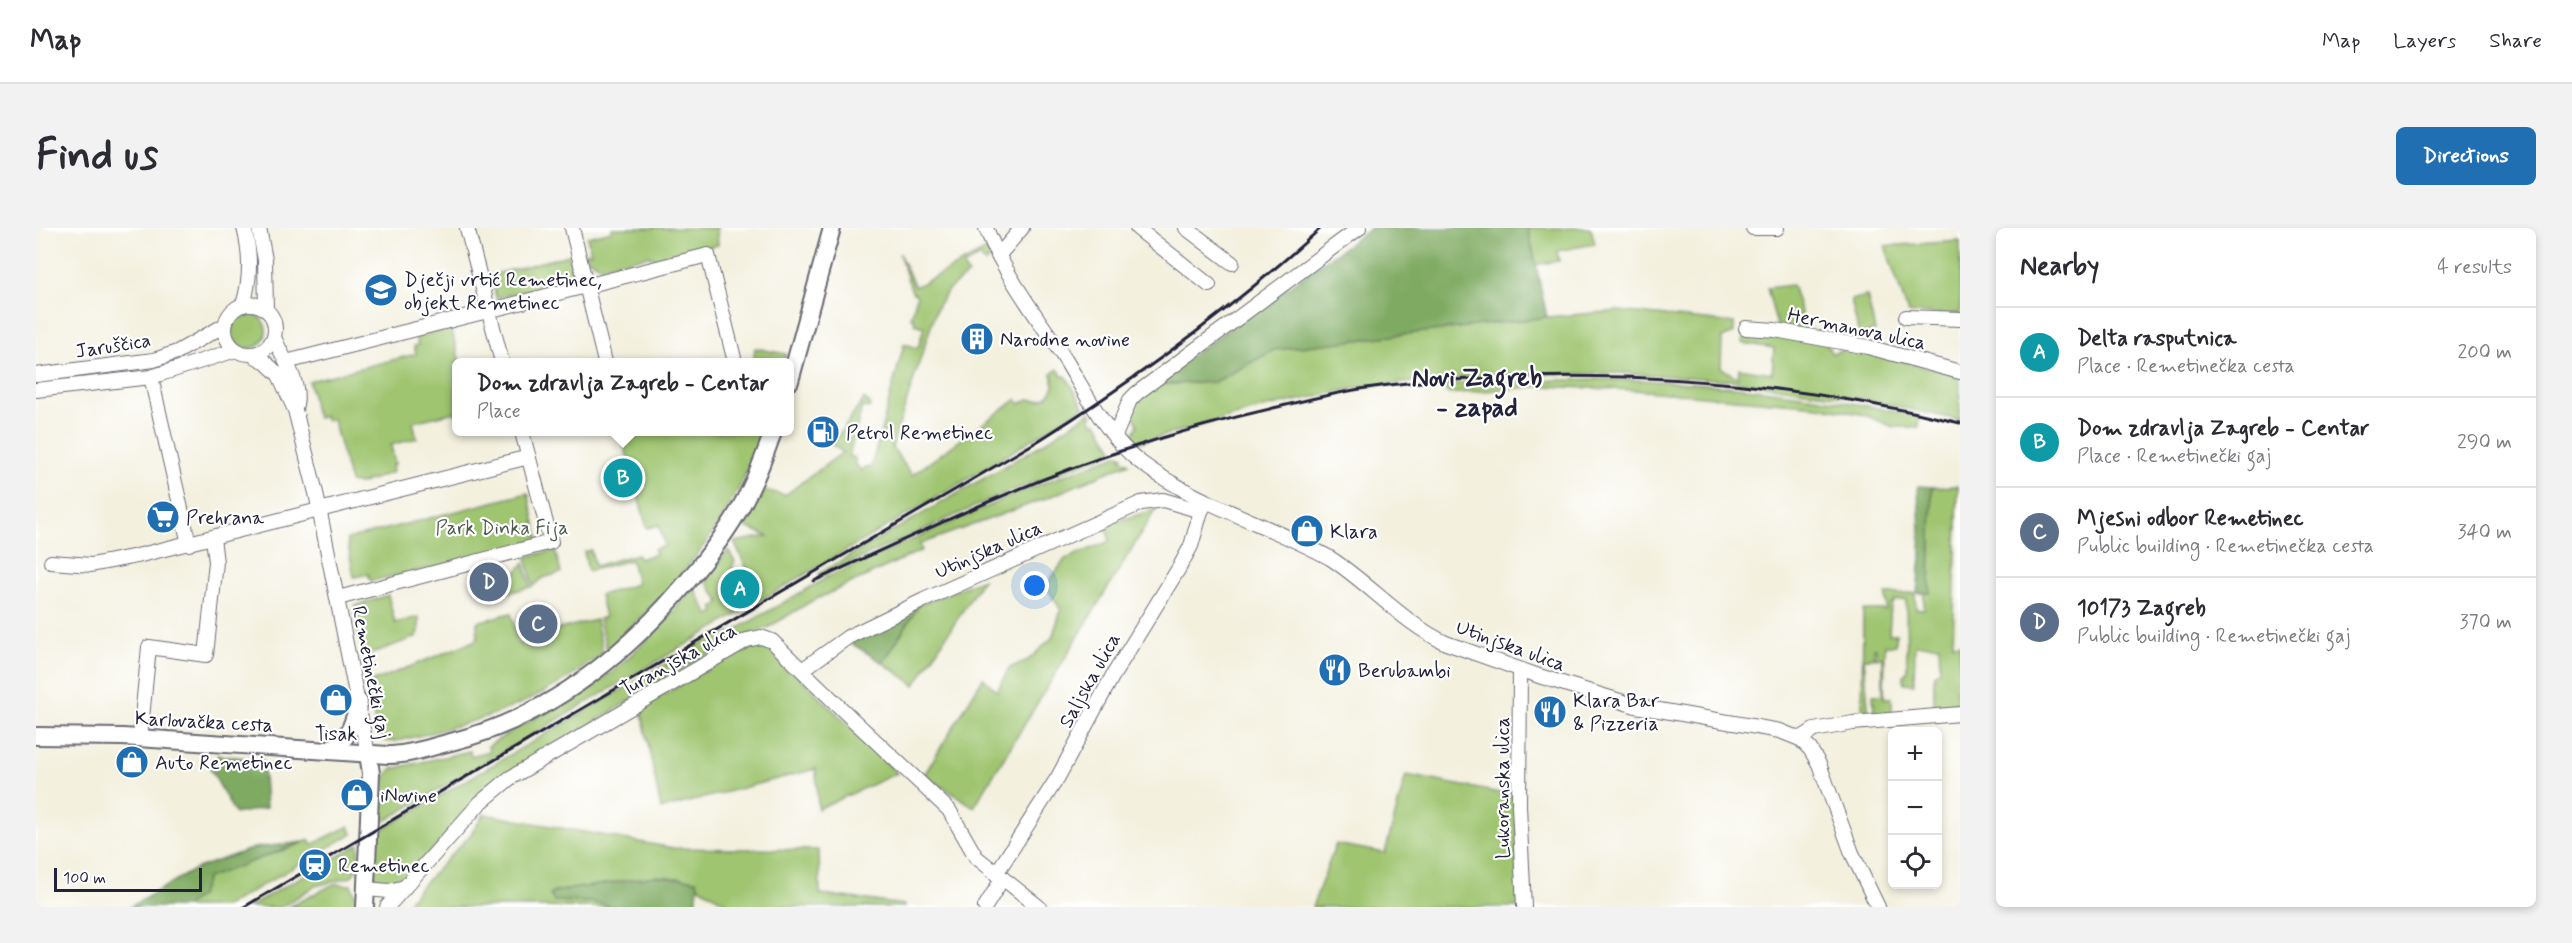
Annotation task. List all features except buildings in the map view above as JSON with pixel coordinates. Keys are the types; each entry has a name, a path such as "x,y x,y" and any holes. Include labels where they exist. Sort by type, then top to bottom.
{"main road":[{"path":"794,363 832,228"},
{"name":"Karlovačka cesta","path":"36,736 140,738 400,755 487,730 582,682 611,660 665,607 710,554 745,500 771,436"},
{"path":"328,749 339,745 347,737 359,702"},
{"path":"365,907 371,773 368,753"}],"street":[{"path":"243,305 250,271 249,248 244,228"},
{"path":"259,228 265,260 266,310"},
{"path":"467,228 501,358"},
{"path":"572,228 604,358"},
{"name":"Utinjska ulica","path":"986,228 998,256 1115,436 1139,461 1204,506 1330,558 1433,637 1520,670 1636,706 1780,731 1800,739"},
{"path":"998,256 1022,228"},
{"path":"1137,228 1209,285"},
{"path":"1186,228 1232,263"},
{"path":"1115,436 1130,400 1137,393 1359,228"},
{"path":"1753,228 1777,228"},
{"path":"286,362 708,255 734,358"},
{"path":"243,305 259,305 266,310 274,322 274,337 266,349 253,355 236,350 226,340 225,325 231,312 243,305"},
{"name":"Hermanova ulica","path":"1906,317 1960,319"},
{"name":"Jaruščica","path":"36,375 154,360 177,352 225,325"},
{"name":"Hermanova ulica","path":"1746,328 1775,330 1868,347 1960,372"},
{"name":"Remetinečki gaj","path":"274,337 297,392 295,410"},
{"name":"Jaruščica","path":"36,390 151,377 236,350"},
{"name":"Remetinečki gaj","path":"253,355 264,361 279,375 295,410 320,511 368,753"},
{"name":"Jaruščica","path":"151,377 189,544"},
{"name":"Remetinečki gaj","path":"338,598 551,543 523,436"},
{"path":"51,562 91,565 189,544 320,511 376,494 529,457"},
{"name":"Utinjska ulica","path":"802,670 848,637 924,600 1141,503 1163,500 1204,506"},
{"name":"Saljska ulica","path":"999,876 1058,777 1112,677 1179,568 1191,546 1204,506"},
{"path":"140,738 149,647 206,655 216,562 213,538"},
{"name":"Turanjska ulica","path":"387,907 480,803 510,778 747,640 761,638 772,641 949,810 976,857 1039,907"},
{"name":"Lukoranska ulica","path":"1520,670 1519,806 1524,907"},
{"path":"1878,907 1852,853 1819,764 1810,749 1800,739 1814,730 1853,723 1960,714"},
{"path":"985,907 999,876"},
{"path":"366,889 389,891 405,887"}],"green space":[{"path":"612,228 717,228 718,245 660,260 648,256 601,267 588,259 586,252 591,253 587,237 612,231"},
{"path":"1371,228 1528,228 1547,317 1274,350 1215,382 1150,385"},
{"path":"1528,228 1591,228 1595,244 1557,251 1559,261 1536,265"},
{"path":"1960,241 1960,314 1908,313 1885,246"},
{"path":"987,250 991,257 985,263 980,256 963,266 968,274 948,290 937,307 892,447 912,475 1017,399 1020,404 1028,399 1040,400 1047,397 1054,386 1052,373 1058,369 1063,377 1066,376 1084,407 978,473 373,828 385,777 391,769 470,751 471,756 489,751 488,746 516,728 579,695 612,672 645,642 694,588 709,615 715,612 713,608 720,602 704,578 728,550 735,562 732,566 737,579 727,585 738,602 750,595 748,590 755,586 734,542 768,536 741,525 765,490 785,495 843,452 832,445 864,399 870,404 869,408 862,407 849,456 855,458 855,464 862,471 864,467 871,468 904,344 918,348 924,327 914,324 915,319 911,318 917,295 912,292 899,253 915,287"},
{"path":"569,255 575,278 496,298 491,275"},
{"path":"1792,285 1807,331 1777,326 1767,288"},
{"path":"1867,296 1875,331 1859,335 1851,300"},
{"path":"1618,311 1734,323 1734,333 1722,338 1721,367 1738,377 1739,368 1772,373 1774,348 1742,343 1744,330 1825,341 1832,354 1848,348 1960,375 1960,420 1861,399 1729,380 1624,373 1507,375 1366,386 1267,407 1133,444 1132,437 1138,425 1131,409 1150,385 1215,382 1274,350 1547,317"},
{"path":"249,314 261,319 266,331 261,343 249,348 237,343 232,331 237,319"},
{"path":"451,328 459,358 452,358 452,413 413,422 417,438 391,445 395,464 392,465 393,472 360,484 350,482 333,419 326,420 325,416 318,418 309,381 416,354 414,346 418,345 416,337"},
{"path":"755,348 786,354 785,358 754,358"},
{"path":"1594,379 1717,385 1798,394 1919,416 1919,427 1893,427 1865,415 1818,406 1633,390 1543,386 1449,394 1439,384"},
{"path":"1090,412 1094,424 1097,422 1114,451 996,497 819,577 818,574 1031,451"},
{"path":"631,436 763,436 734,498 704,545 657,601 607,650 599,619 605,617 600,595 637,584 631,560 588,571 584,552 591,550 595,566 637,554 639,559 655,554 654,549 665,546 659,525 647,528 622,438"},
{"path":"1119,454 1129,463 1047,498 920,544 922,550 810,602 769,627 699,659 505,776 398,884 384,884 374,875 374,834 717,634 720,639 828,577 1015,494"},
{"path":"1918,486 1932,487 1930,593 1917,593 1921,558"},
{"path":"1958,486 1953,644 1960,644 1960,689 1956,690 1956,711 1934,713 1934,674 1940,669 1939,645 1915,645 1914,684 1904,683 1904,675 1907,671 1906,600 1895,600 1891,604 1889,634 1896,634 1896,645 1885,645 1884,698 1892,698 1892,716 1875,718 1873,695 1883,695 1883,658 1876,658 1876,648 1874,648 1873,658 1864,658 1869,718 1862,721 1863,610 1886,610 1886,594 1915,593 1916,609 1924,609 1924,593 1930,593 1932,487"},
{"name":"Park Dinka Fija","path":"528,493 540,545 371,581 368,574 354,577 347,539"},
{"path":"1156,509 974,807 924,775 983,678 997,691 1009,668 1028,660 1052,638 1061,610 1046,586 1065,559 1110,541 1105,525"},
{"path":"555,550 561,573 543,578 533,586 526,557"},
{"path":"524,563 531,587 503,594 502,588"},
{"path":"983,579 915,685 883,663 919,605"},
{"path":"388,595 395,623 419,617 419,632 416,637 368,655 359,640 355,606"},
{"path":"919,605 883,663 846,640"},
{"path":"511,613 519,644 525,643 519,622 522,621 526,637 596,620 603,653 556,686 508,709 457,726 402,740 383,740 375,721 369,683 474,641 478,637 477,622"},
{"path":"749,645 768,646 897,773 818,809 816,769 661,809 641,708"},
{"path":"218,755 263,760 266,808 235,814 210,768"},
{"path":"1406,775 1516,796 1520,907 1312,907 1336,844 1385,853"},
{"path":"484,814 673,848 819,850 820,894 905,905 905,907 732,907 698,886 696,880 655,876 553,892 550,895 554,901 591,902 618,907 409,907 409,901 415,893 471,834"},
{"path":"349,826 352,834 224,907 184,907 200,896 207,878 310,840 311,845"},
{"path":"304,842 207,878 200,896 184,907 130,907 197,868 254,848"},
{"path":"359,844 358,868 351,877 315,886 281,907 248,907"},
{"path":"655,876 696,880 698,886 696,907 618,907 591,902 554,901 550,895 553,892"},
{"path":"334,884 351,885 357,898 356,907 289,907"}],"railway":[{"path":"244,907 1038,441 1113,392 1184,341 1254,286 1321,228"},
{"path":"814,581 969,510 1087,463 1223,420 1318,397 1395,384 1553,376 1670,379 1787,390 1845,399 1960,423"}],"place":[{"name":"Dječji vrtić Remetinec, objekt Remetinec","path":"381,290"},
{"name":"Narodne novine","path":"977,339"},
{"name":"Petrol Remetinec","path":"823,432"},
{"name":"Dom zdravlja Zagreb - Centar","path":"623,478"},
{"name":"Prehrana","path":"163,517"},
{"name":"Klara","path":"1307,531"},
{"name":"10173 Zagreb","path":"489,582"},
{"name":"Delta rasputnica","path":"740,589"},
{"name":"Mjesni odbor Remetinec","path":"538,624"},
{"name":"Berubambi","path":"1335,670"},
{"name":"Tisak","path":"336,700"},
{"name":"Klara Bar & Pizzeria","path":"1550,712"},
{"name":"Auto Remetinec","path":"132,762"},
{"name":"iNovine","path":"357,795"},
{"name":"Remetinec","path":"315,865"}],"district":[{"name":"Novi Zagreb - zapad","path":"1477,392"}]}
